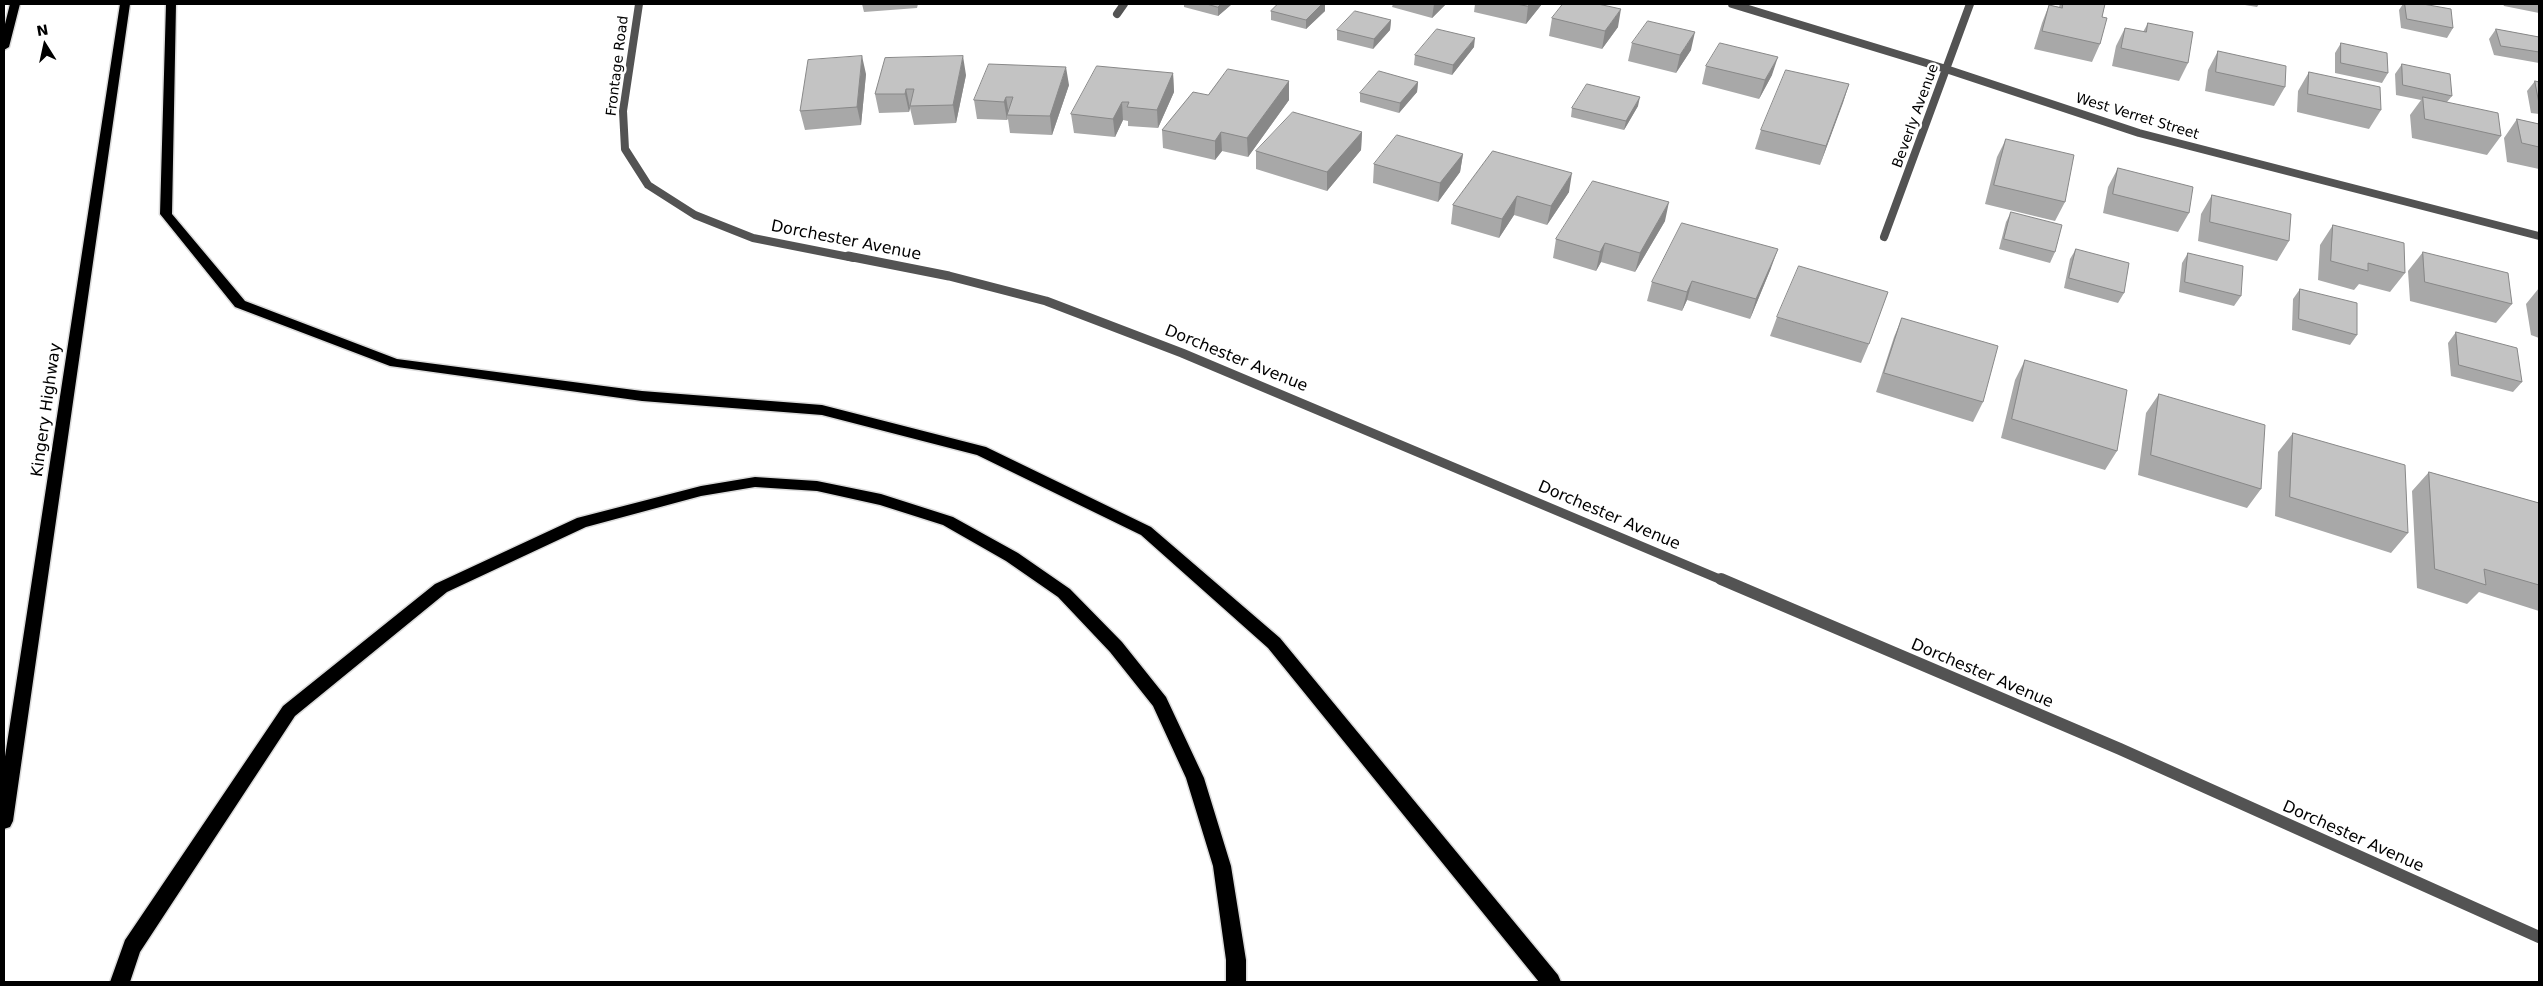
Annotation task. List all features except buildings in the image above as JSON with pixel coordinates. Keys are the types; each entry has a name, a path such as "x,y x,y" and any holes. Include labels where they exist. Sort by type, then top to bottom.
{"highway":[{"path":"4,47 15,4"},
{"name":"Kingery Highway","path":"4,821 124,4"},
{"path":"171,4 166,214 240,304 395,363 642,396 822,410 981,452 1146,530 1274,643 1551,982"},
{"path":"120,982 132,947 289,710 441,588 582,522 701,491 755,482 826,488 881,500 948,521 1012,557 1064,593 1116,647 1160,702 1196,778 1222,866 1236,960 1236,982"}],"street":[{"name":"Frontage Road","path":"638,4 623,111 625,149 648,185"},
{"path":"1117,14 1124,4"},
{"name":"West Verret Street","path":"1732,4 1946,69 2139,133 2539,236"},
{"name":"Beverly Avenue","path":"1884,237 1970,4"},
{"name":"Dorchester Avenue","path":"648,185 695,215 753,238 949,276 1037,299 1182,352 2120,749 2539,937"}]}
